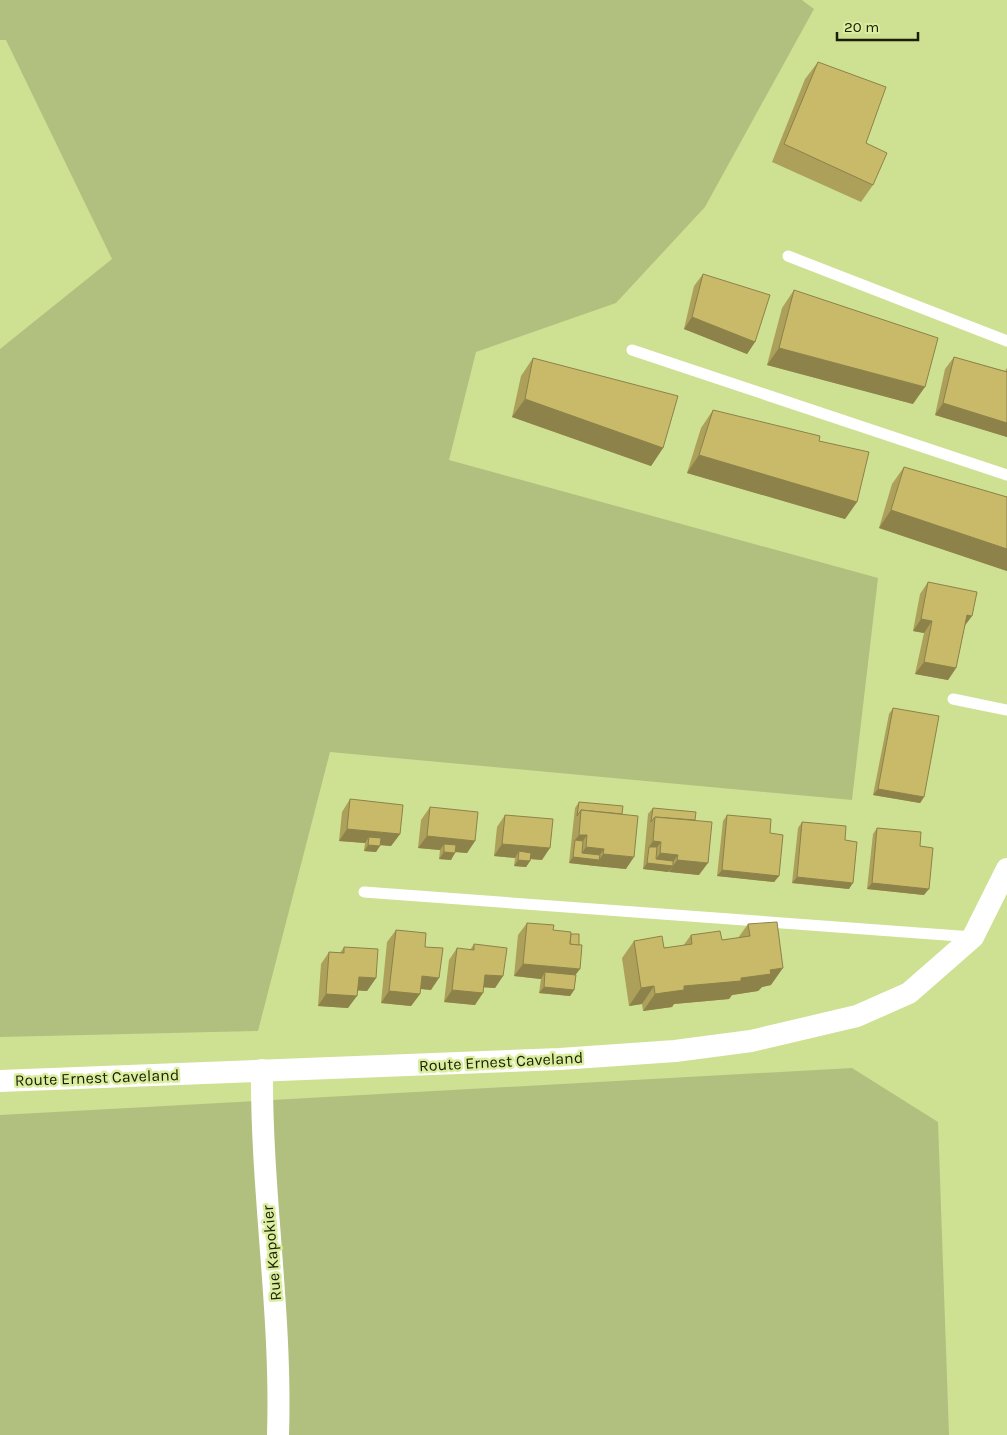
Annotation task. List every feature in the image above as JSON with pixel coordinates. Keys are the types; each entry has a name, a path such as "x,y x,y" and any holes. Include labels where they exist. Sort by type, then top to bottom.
{"street":[{"path":"973,937 1007,869"},
{"name":"Route Ernest Caveland","path":"0,1081 560,1058 675,1051 751,1041 857,1016 909,993 973,937"},
{"name":"Rue Kapokier","path":"262,1070 264,1171 275,1298 278,1435"}],"lane":[{"path":"788,256 1007,342"},
{"path":"632,350 1007,475"},
{"path":"953,699 1007,710"},
{"path":"364,892 973,937"}],"green space":[{"path":"0,0 802,0 814,9 705,207 616,303 476,352 449,460 878,578 852,800 330,752 258,1031 0,1037 0,349 112,259 6,40 0,40"},
{"path":"852,1068 938,1122 949,1435 0,1435 0,1115"}],"building":[{"path":"818,62 886,87 866,143 887,153 873,185 784,144"},
{"path":"703,274 770,295 755,342 692,317"},
{"path":"794,290 938,338 925,387 779,348"},
{"path":"954,357 1007,372 1007,423 943,403"},
{"path":"533,358 678,396 663,448 525,399"},
{"path":"713,410 820,436 819,441 869,452 857,502 699,455"},
{"path":"904,467 1007,497 1007,549 891,510"},
{"path":"928,582 977,592 972,616 967,615 956,668 924,662 932,621 921,619"},
{"path":"893,708 939,716 924,797 878,789"},
{"path":"350,799 403,805 400,834 347,829"},
{"path":"579,802 623,806 622,814 581,810 577,816"},
{"path":"430,807 478,812 475,841 427,836"},
{"path":"653,808 696,812 695,820 655,817 651,822"},
{"path":"581,810 638,816 634,857 603,854 604,849 586,847 587,835 579,835"},
{"path":"505,815 553,819 550,848 502,844"},
{"path":"727,815 771,819 770,833 783,835 779,876 722,870"},
{"path":"655,817 712,822 708,863 677,860 678,855 660,853 661,842 653,841"},
{"path":"802,822 846,826 845,840 857,842 853,883 797,877"},
{"path":"877,828 921,832 920,846 933,848 929,889 872,883"},
{"path":"369,837 381,838 380,846 368,845"},
{"path":"575,840 583,841 582,853 600,855 599,860 573,857"},
{"path":"444,844 456,845 455,853 444,852"},
{"path":"649,847 657,847 656,859 673,861 673,866 647,863"},
{"path":"519,851 531,853 530,861 518,860"},
{"path":"777,922 783,968 770,970 771,974 741,978 741,981 684,986 684,990 655,994 654,986 641,988 634,941 662,936 664,948 692,944 691,935 720,931 722,940 750,936 748,924"},
{"path":"527,923 554,925 553,930 571,932 570,944 582,945 580,969 523,964"},
{"path":"396,930 426,933 425,947 443,948 439,978 422,976 420,994 389,991"},
{"path":"571,934 579,934 579,945 570,944"},
{"path":"474,944 507,948 503,976 485,975 483,993 452,990 457,948 474,950"},
{"path":"344,947 378,949 376,978 359,977 357,996 326,994 329,952 344,953"},
{"path":"545,972 576,975 574,990 544,987"}]}
